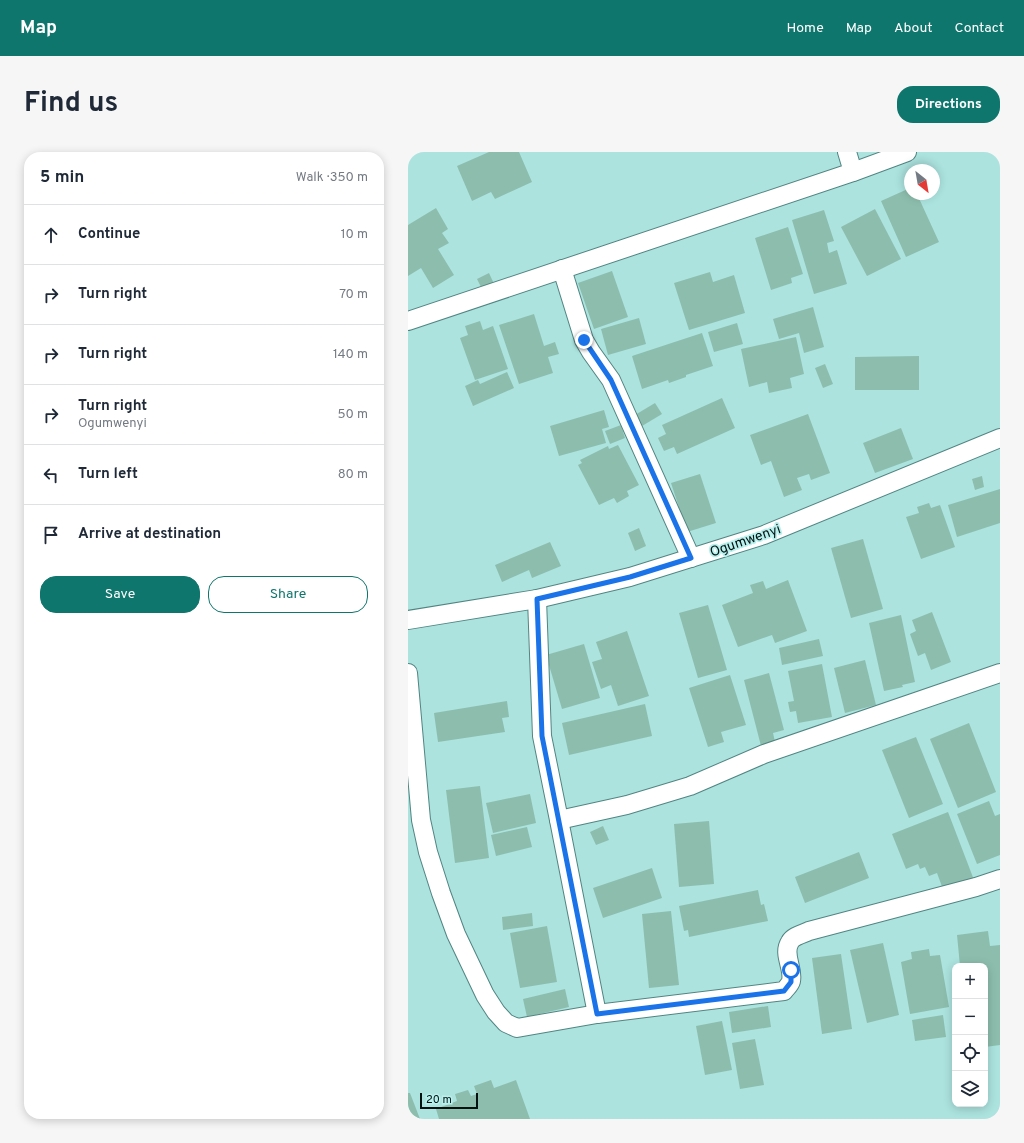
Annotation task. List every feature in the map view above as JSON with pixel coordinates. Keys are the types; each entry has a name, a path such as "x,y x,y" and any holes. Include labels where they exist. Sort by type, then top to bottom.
{"street":[{"path":"847,152 853,172"},
{"path":"408,321 853,172 907,152"},
{"path":"562,269 584,340 611,380 691,558"},
{"name":"Ogumwenyi","path":"408,620 537,599 630,577 764,535 1000,438"},
{"path":"537,599 542,736 597,1014"},
{"path":"408,673 421,820 428,852 456,934 485,996 506,1024 517,1028 597,1014 784,991 791,982 791,970 787,951 790,941 797,936 809,931 976,887 1000,879"},
{"path":"559,820 627,805 690,786 764,754 1000,673"}],"building":[{"path":"489,152 519,152 532,182 495,199 491,192 472,201 457,166"},
{"path":"904,191 904,200 920,200 939,242 906,257 881,201"},
{"path":"436,208 448,229 442,233 449,243 438,249 454,275 433,288 421,268 408,276 408,225"},
{"path":"875,209 901,259 867,276 841,227"},
{"path":"824,210 834,241 827,243 829,253 837,250 847,284 814,294 792,220"},
{"path":"788,227 803,274 791,278 792,283 771,290 755,238"},
{"path":"612,271 628,317 594,329 578,283"},
{"path":"710,272 713,282 734,275 745,313 689,330 674,283"},
{"path":"489,273 495,286 483,291 477,279"},
{"path":"813,307 824,347 804,353 799,333 779,339 773,319"},
{"path":"534,314 544,346 555,342 559,354 548,357 553,373 519,384 499,325"},
{"path":"639,318 646,344 608,355 601,329"},
{"path":"480,321 483,330 493,326 508,369 475,380 460,338 468,335 465,326"},
{"path":"737,323 743,344 714,352 708,332"},
{"path":"702,333 713,366 686,375 686,377 669,383 668,380 642,389 632,356"},
{"path":"796,337 804,374 790,378 792,388 769,393 767,382 749,387 741,349"},
{"path":"919,356 919,390 855,390 855,357"},
{"path":"825,364 833,384 823,388 815,368"},
{"path":"507,372 514,388 473,406 465,386 478,380 480,384"},
{"path":"722,398 735,428 677,454 674,447 664,451 658,438 666,434 662,425"},
{"path":"655,403 662,414 642,426 635,415"},
{"path":"604,410 609,427 602,429 606,443 559,456 550,426"},
{"path":"808,414 830,473 811,480 809,474 797,478 802,490 784,497 771,461 761,465 750,435"},
{"path":"621,425 625,438 610,444 605,431"},
{"path":"901,428 913,459 875,473 863,443"},
{"path":"618,445 639,485 627,491 629,496 617,503 614,498 599,505 578,465 582,463 580,460 608,446 609,449"},
{"path":"700,474 716,523 687,532 671,483"},
{"path":"982,476 984,487 975,490 972,479"},
{"path":"1000,489 1000,523 957,537 948,505"},
{"path":"929,503 931,508 940,505 955,547 921,559 906,517 919,513 917,507"},
{"path":"639,528 646,546 635,551 628,533"},
{"path":"863,539 883,609 851,618 831,548"},
{"path":"550,542 561,566 532,578 529,570 502,582 495,565"},
{"path":"788,580 807,631 775,643 772,635 738,647 722,605 753,593 750,585 763,581 766,589"},
{"path":"708,605 727,670 698,678 679,613"},
{"path":"932,612 951,662 931,670 925,653 918,656 910,634 916,631 912,620"},
{"path":"901,615 915,682 902,685 903,687 884,691 869,623"},
{"path":"627,631 649,696 618,706 611,685 601,689 592,662 602,659 596,642"},
{"path":"819,639 823,656 782,665 779,648"},
{"path":"584,644 600,698 562,709 546,655"},
{"path":"865,660 876,705 845,713 834,668"},
{"path":"822,664 832,717 798,723 796,711 790,712 788,702 794,701 788,671"},
{"path":"769,673 784,730 773,733 775,742 761,746 744,680"},
{"path":"730,675 746,725 721,732 724,742 708,747 689,688"},
{"path":"507,701 509,717 502,718 505,732 438,742 434,713"},
{"path":"645,704 652,736 569,755 562,723"},
{"path":"969,723 996,792 958,808 930,739"},
{"path":"916,737 943,804 909,818 882,750"},
{"path":"480,786 489,858 455,863 446,790"},
{"path":"530,794 536,823 493,833 486,803"},
{"path":"989,801 995,816 1000,814 1000,855 977,864 957,814"},
{"path":"948,812 974,880 944,892 937,873 929,876 925,867 920,869 918,864 906,869 892,834"},
{"path":"709,821 714,884 679,887 674,824"},
{"path":"603,826 609,840 596,845 590,832"},
{"path":"527,827 532,847 496,856 491,835"},
{"path":"859,852 869,878 805,903 795,877"},
{"path":"652,868 662,898 603,918 593,888"},
{"path":"758,890 761,905 764,904 768,921 689,937 688,930 684,931 679,906"},
{"path":"671,911 679,985 649,988 642,914"},
{"path":"532,913 533,926 503,930 502,917"},
{"path":"547,926 557,982 520,988 510,933"},
{"path":"988,931 990,946 1000,945 1000,1045 988,1047 988,963 960,963 957,935"},
{"path":"883,943 899,1015 867,1023 850,950"},
{"path":"929,949 930,956 940,955 949,1007 910,1014 901,962 912,959 911,952"},
{"path":"841,954 852,1029 822,1034 812,958"},
{"path":"565,989 569,1007 527,1017 523,999"},
{"path":"768,1006 771,1027 732,1033 729,1012"},
{"path":"943,1015 946,1037 915,1041 912,1020"},
{"path":"722,1021 732,1070 705,1075 696,1026"},
{"path":"755,1039 764,1085 740,1089 732,1043"},
{"path":"491,1080 494,1088 516,1080 530,1119 439,1119 436,1109 457,1101 455,1094 468,1090 471,1096 477,1094 474,1086"},
{"path":"408,1093 410,1093 420,1119 408,1119"}],"route":[{"path":"584,340 611,380 691,558 630,577 537,599 542,736 597,1014 784,991 791,982 791,970"}]}
